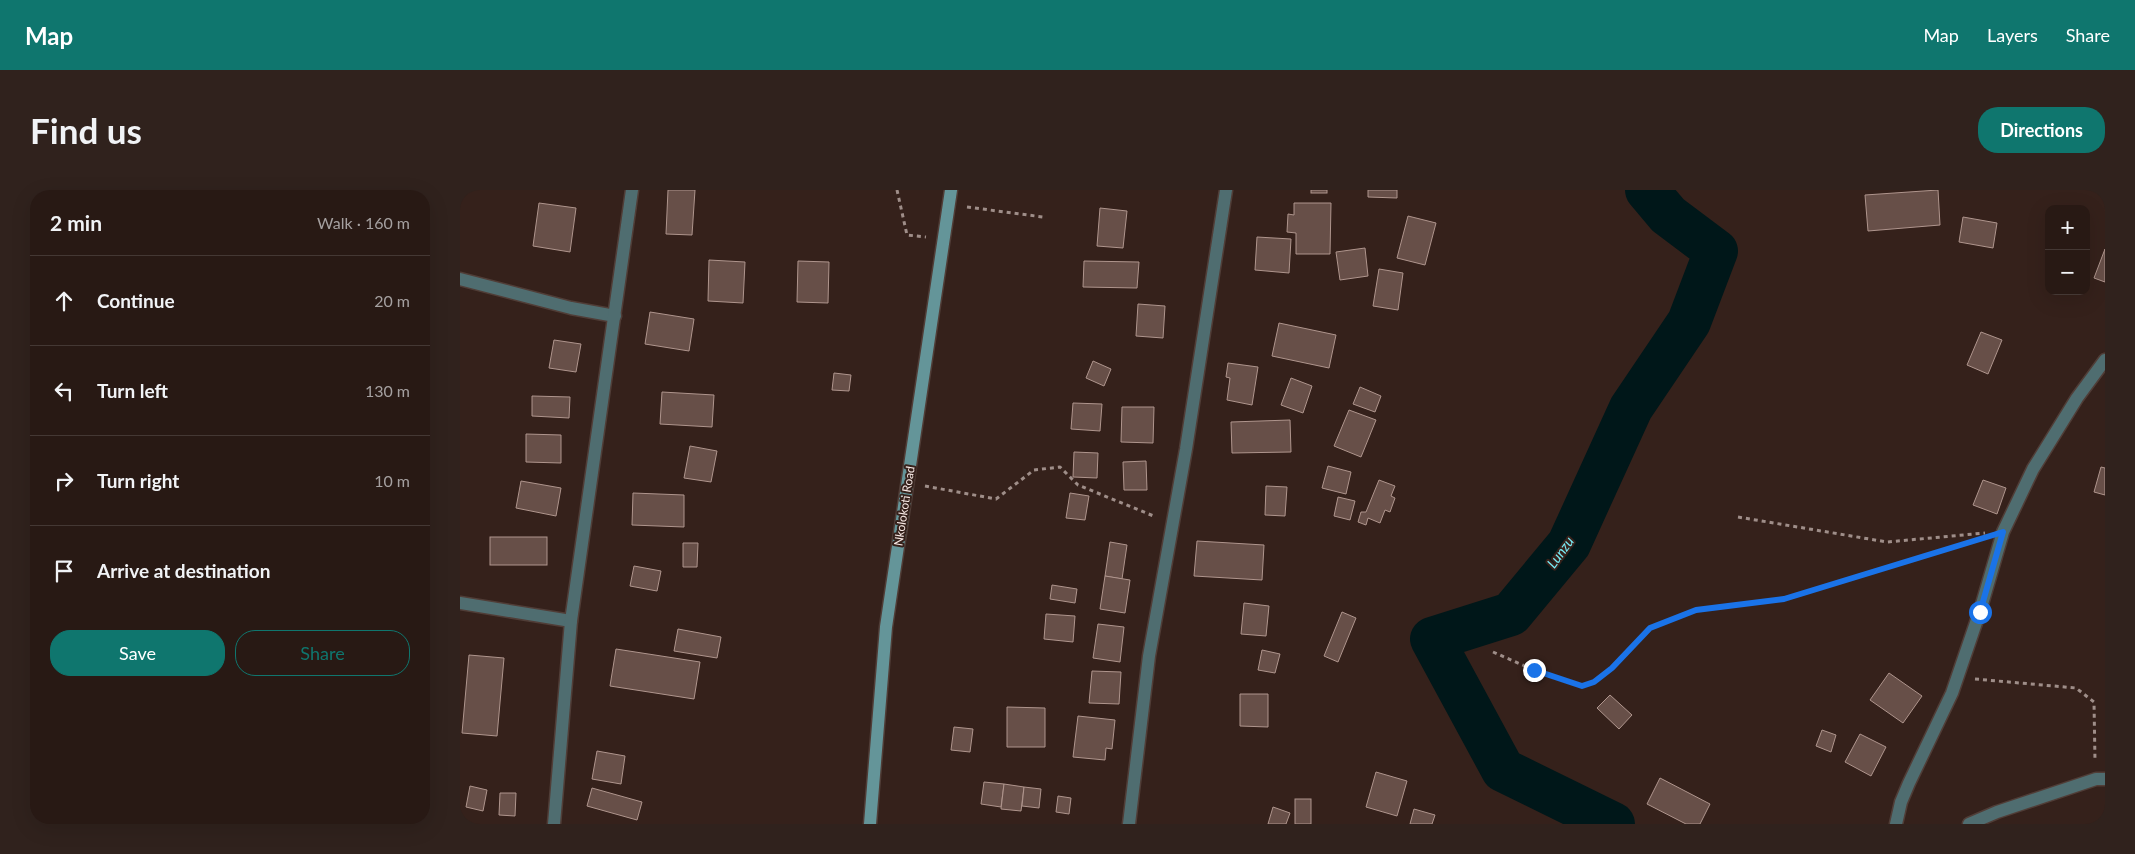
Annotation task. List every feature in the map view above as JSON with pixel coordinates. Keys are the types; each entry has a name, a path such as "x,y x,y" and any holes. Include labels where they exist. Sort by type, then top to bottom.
{"main road":[{"name":"Nkolokoti Road","path":"870,824 886,627 951,190"}],"street":[{"path":"554,824 571,621 632,190"},
{"path":"1129,824 1149,656 1201,355 1226,190"},
{"path":"460,279 571,308 615,316"},
{"path":"1896,824 1901,802 1909,783 1952,693 1980,612 2003,532 2033,468 2077,398 2105,360"},
{"path":"460,603 571,621"},
{"path":"1970,824 1997,812 2100,779"}],"path":[{"path":"897,190 907,235 944,238"},
{"path":"948,206 1043,216"},
{"path":"907,483 996,499 1034,470 1060,467 1078,485 1172,524"},
{"path":"1738,517 1887,542 2003,532"},
{"path":"1493,652 1534,670 1582,686 1594,682 1612,668 1650,628 1696,610 1784,599 2003,532"},
{"path":"1957,678 2076,688 2094,702 2100,779"}],"building":[{"path":"668,190 695,190 692,235 666,234"},
{"path":"1311,190 1327,190 1327,193 1311,193"},
{"path":"1368,190 1397,190 1397,198 1368,197"},
{"path":"1938,190 1940,225 1868,231 1865,195"},
{"path":"539,203 576,208 570,252 533,246"},
{"path":"1294,203 1331,203 1330,254 1296,254 1296,233 1287,232 1288,214 1294,215"},
{"path":"1100,208 1127,211 1123,248 1097,246"},
{"path":"1408,216 1436,223 1425,265 1397,258"},
{"path":"1963,217 1997,223 1993,248 1959,242"},
{"path":"1257,237 1291,239 1289,273 1255,270"},
{"path":"1365,248 1368,276 1340,280 1336,252"},
{"path":"2105,249 2105,282 2094,278"},
{"path":"709,260 745,262 743,303 708,301"},
{"path":"798,261 829,262 828,303 797,302"},
{"path":"1084,261 1139,262 1137,288 1083,287"},
{"path":"1379,269 1403,273 1398,310 1373,306"},
{"path":"1138,304 1165,306 1163,338 1136,336"},
{"path":"650,312 694,319 689,351 645,344"},
{"path":"1279,323 1336,335 1329,368 1272,356"},
{"path":"1981,332 2002,340 1988,374 1967,365"},
{"path":"554,340 581,344 576,372 549,368"},
{"path":"1093,361 1111,369 1104,386 1086,378"},
{"path":"1228,363 1258,367 1252,405 1227,400 1230,378 1226,377"},
{"path":"834,373 851,375 849,391 832,390"},
{"path":"1291,378 1312,386 1303,413 1281,405"},
{"path":"1360,387 1381,396 1375,412 1353,404"},
{"path":"662,392 714,395 712,427 660,424"},
{"path":"532,396 570,397 569,418 532,416"},
{"path":"1073,403 1102,404 1100,431 1071,429"},
{"path":"1122,407 1154,407 1153,443 1121,442"},
{"path":"1349,410 1376,420 1361,457 1334,446"},
{"path":"1290,420 1291,452 1232,453 1231,422"},
{"path":"526,434 561,435 561,463 526,462"},
{"path":"690,446 717,451 711,482 684,478"},
{"path":"1074,452 1098,453 1097,478 1073,477"},
{"path":"1146,461 1147,490 1124,490 1123,462"},
{"path":"1328,466 1351,472 1346,494 1322,488"},
{"path":"2101,467 2105,468 2105,495 2094,492"},
{"path":"1379,480 1395,486 1391,496 1395,498 1390,512 1385,510 1380,523 1368,518 1366,525 1358,522 1361,512 1366,512"},
{"path":"1983,480 2006,488 1997,514 1973,505"},
{"path":"521,481 561,488 556,516 516,508"},
{"path":"1266,486 1287,487 1285,516 1265,515"},
{"path":"633,493 684,495 684,527 632,525"},
{"path":"1070,493 1089,496 1085,520 1066,518"},
{"path":"1338,497 1355,501 1350,520 1334,516"},
{"path":"490,537 547,537 547,565 490,565"},
{"path":"1197,541 1264,545 1262,580 1194,576"},
{"path":"1110,542 1127,545 1122,579 1105,576"},
{"path":"683,543 698,543 697,567 683,567"},
{"path":"634,566 661,571 657,591 630,586"},
{"path":"1105,576 1130,580 1125,613 1100,609"},
{"path":"1052,585 1077,589 1075,603 1050,599"},
{"path":"1244,603 1269,606 1266,636 1241,634"},
{"path":"1342,612 1356,618 1338,662 1324,656"},
{"path":"1046,614 1075,616 1073,642 1044,639"},
{"path":"1098,624 1124,627 1120,662 1093,658"},
{"path":"678,629 721,637 717,658 674,651"},
{"path":"616,649 700,662 694,699 610,686"},
{"path":"1262,650 1280,654 1275,673 1258,670"},
{"path":"469,655 504,658 497,736 462,733"},
{"path":"1092,671 1121,672 1119,704 1089,703"},
{"path":"1889,673 1922,696 1903,723 1870,700"},
{"path":"1240,694 1268,694 1268,727 1240,726"},
{"path":"1610,695 1632,715 1619,729 1597,708"},
{"path":"1007,707 1045,708 1045,747 1007,747"},
{"path":"1078,716 1115,720 1112,749 1106,748 1105,760 1073,757"},
{"path":"954,727 973,729 970,752 951,750"},
{"path":"1822,730 1836,735 1831,752 1816,746"},
{"path":"1860,734 1886,747 1871,776 1845,762"},
{"path":"597,751 625,756 621,784 592,779"},
{"path":"1376,772 1407,781 1397,816 1366,807"},
{"path":"1660,778 1710,804 1700,824 1686,824 1647,804"},
{"path":"984,782 1004,784 1001,807 981,804"},
{"path":"1004,784 1024,787 1021,811 1001,809"},
{"path":"470,786 487,790 483,811 466,807"},
{"path":"1024,787 1041,789 1039,808 1022,806"},
{"path":"592,788 642,802 637,820 587,806"},
{"path":"500,793 516,793 515,816 499,815"},
{"path":"1058,796 1071,798 1069,814 1056,812"},
{"path":"1295,799 1311,799 1311,824 1295,824"},
{"path":"1273,807 1290,813 1286,824 1268,824"},
{"path":"1414,809 1435,815 1432,824 1410,824"}],"waterway":[{"name":"Lunzu","path":"1613,824 1503,770 1432,639 1511,614 1569,544 1631,408 1689,322 1716,251 1668,215 1647,190"}],"route":[{"path":"1534,670 1568,683 1582,686 1594,682 1612,668 1650,628 1696,610 1784,599 2003,532 1980,612"}]}
